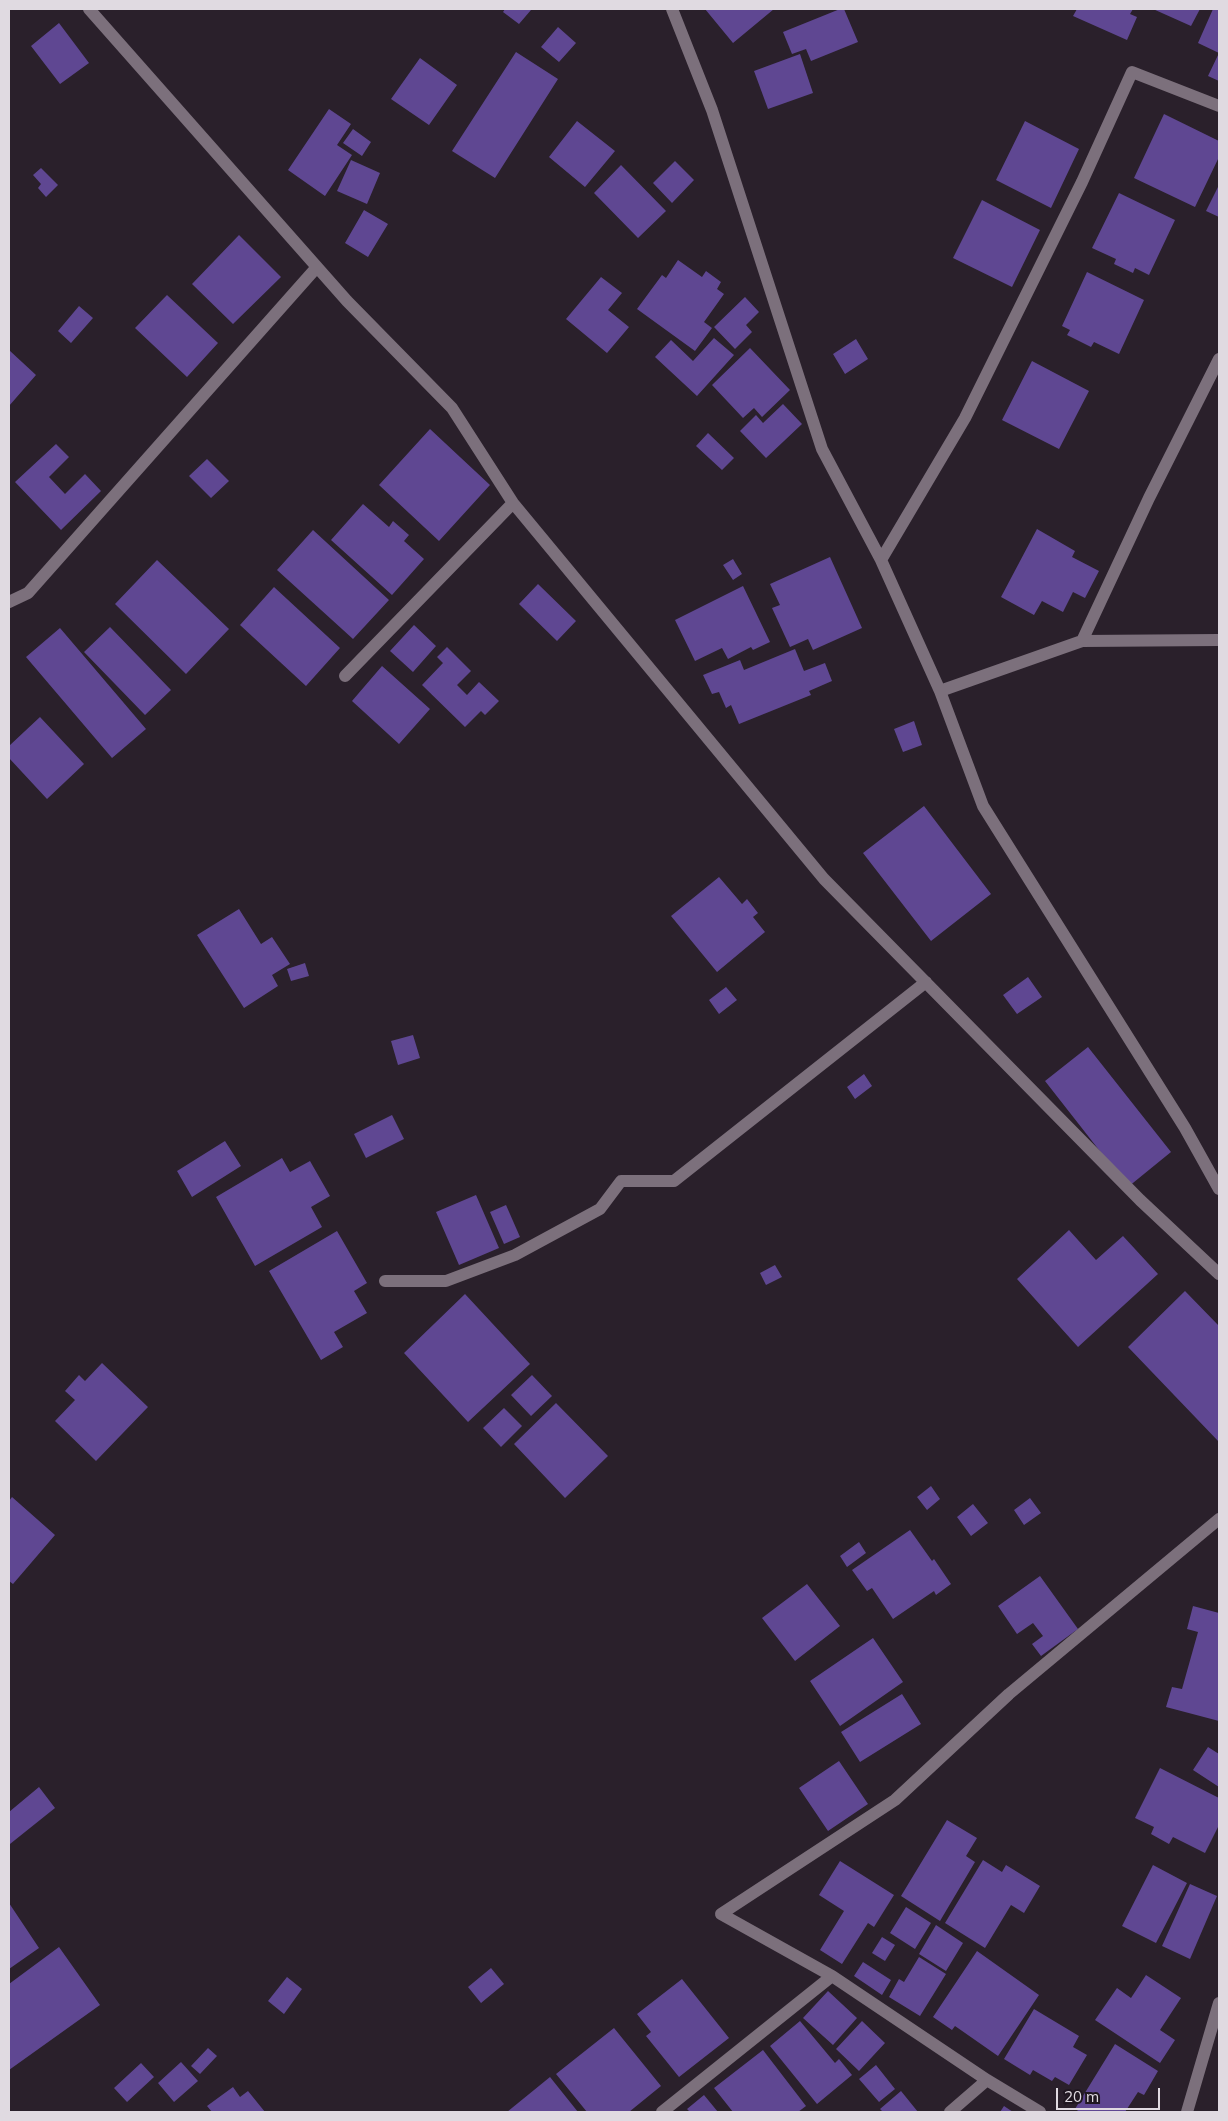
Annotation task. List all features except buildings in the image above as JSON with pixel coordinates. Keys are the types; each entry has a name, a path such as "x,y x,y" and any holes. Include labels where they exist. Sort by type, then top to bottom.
{"street":[{"path":"89,9 347,301 452,408 513,503 824,878 1140,1200 1219,1274"},
{"path":"672,9 712,110 822,449 881,560 940,691 983,806 1186,1128 1219,1189"},
{"path":"881,560 965,418 1082,182 1132,72 1219,106"},
{"path":"9,602 28,593 317,267"},
{"path":"1082,641 1149,498 1219,359"},
{"path":"345,676 513,503"},
{"path":"940,691 1082,641 1219,640"},
{"path":"385,1281 446,1281 515,1255 600,1209 620,1180 674,1181 926,982"},
{"path":"1040,2112 987,2080 832,1976 721,1914 895,1800 1009,1694 1219,1519"},
{"path":"662,2112 832,1976"},
{"path":"1187,2112 1219,2003"},
{"path":"950,2112 987,2080"}]}
